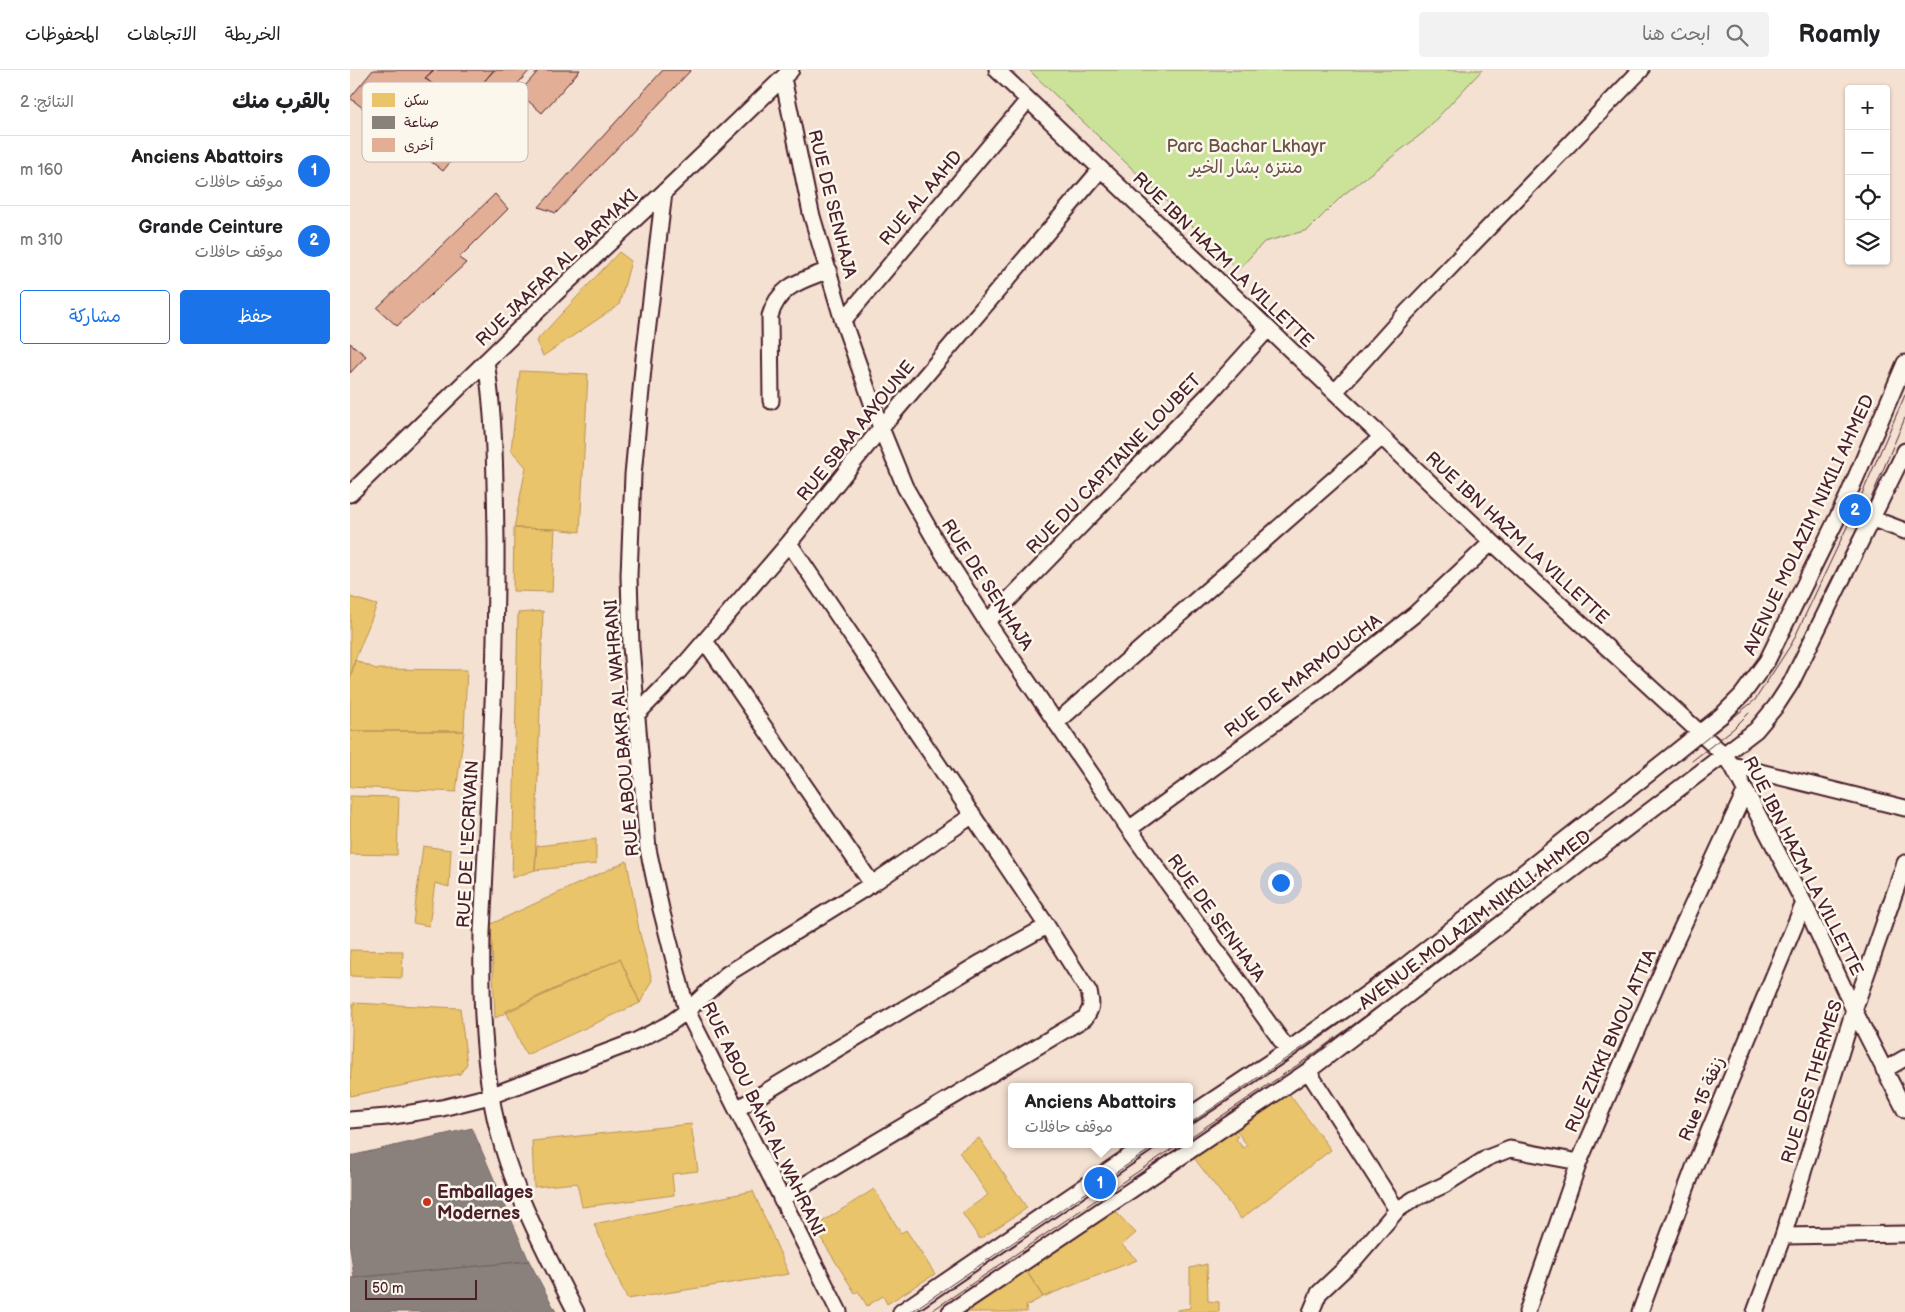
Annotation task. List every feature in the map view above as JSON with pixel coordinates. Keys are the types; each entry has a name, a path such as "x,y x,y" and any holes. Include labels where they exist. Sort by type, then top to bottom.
{"street":[{"name":"RUE IBN HAZM LA VILLETTE","path":"997,70 1267,330 1335,392 1492,542 1728,759 1804,903 1854,1010 1905,1110"},
{"path":"1335,392 1414,305 1641,70"},
{"name":"RUE JAAFAR AL BARMAKI","path":"350,494 556,293 787,74"},
{"name":"RUE DE SENHAJA","path":"787,74 811,212 843,321 881,428 905,487 987,622 1129,829 1288,1050"},
{"name":"RUE AL AAHD","path":"843,321 1028,100"},
{"name":"RUE SBAA AAYOUNE","path":"637,714 679,671 789,543 881,428 1101,169"},
{"name":"RUE ABOU BAKR AL WAHRANI","path":"664,192 644,358 633,475 629,575 631,646 648,849 687,1011 839,1312"},
{"path":"771,401 770,316 772,309 786,288 829,270"},
{"name":"RUE DU CAPITAINE LOUBET","path":"987,622 1211,392 1267,330"},
{"name":"RUE DE L'ECRIVAIN","path":"486,361 492,397 495,454 496,605 481,975 490,1096 517,1188 537,1235 576,1312"},
{"name":"AVENUE MOLAZIM NIKILI AHMED","path":"1193,1113 1288,1050 1400,970 1722,715 1742,695 1766,661 1847,498 1905,363"},
{"path":"1056,723 1382,437"},
{"name":"AVENUE MOLAZIM NIKILI AHMED","path":"950,1312 1308,1071 1728,759 1776,706 1791,683 1905,451"},
{"path":"1872,519 1905,531"},
{"name":"RUE DE MARMOUCHA","path":"1129,829 1321,689 1415,614 1492,542"},
{"path":"781,1200 1085,1018 1092,1003 1089,992 1047,926 789,543"},
{"path":"705,641 872,884"},
{"path":"1728,759 1905,808"},
{"name":"RUE ZIKKI BNOU ATTIA","path":"1527,1312 1578,1162 1671,950 1746,792"},
{"path":"350,1120 387,1117 490,1096 636,1041 668,1024 687,1011 727,974 872,884 973,815"},
{"name":"RUE DES THERMES","path":"1755,1312 1784,1236 1854,1010 1905,863"},
{"name":"Rue 15 زنقة","path":"1640,1312 1693,1170 1804,903"},
{"path":"737,1109 982,962 1047,926"},
{"path":"1884,1070 1905,1058"},
{"path":"1308,1071 1397,1210"},
{"path":"901,1312 1141,1148"},
{"path":"1311,1312 1319,1293 1354,1260 1397,1210 1414,1199 1444,1185 1487,1158 1510,1149 1578,1162"},
{"path":"1784,1236 1905,1234"}],"green space":[{"name":"Parc Bachar Lkhayr منتزه بشار الخير","path":"1029,70 1482,70 1424,132 1343,195 1308,230 1264,242 1238,270"}],"building: سكن":[{"path":"619,252 631,261 619,305 543,356 536,341"},
{"path":"520,371 588,374 580,532 514,528 526,467 511,450"},
{"path":"514,528 555,529 552,592 513,591"},
{"path":"350,597 377,605 355,660 350,680"},
{"path":"543,611 535,870 512,878 518,613"},
{"path":"355,660 376,669 467,670 464,731 350,731 350,680"},
{"path":"350,731 464,731 456,792 350,787"},
{"path":"350,796 399,797 397,855 350,854"},
{"path":"596,839 596,864 535,870 537,846"},
{"path":"423,846 451,850 449,887 435,883 429,926 413,923"},
{"path":"627,861 639,930 652,980 640,1003 620,959 495,1018 491,924"},
{"path":"350,950 403,951 402,978 350,976"},
{"path":"620,959 640,1003 526,1055 506,1011"},
{"path":"353,1003 460,1008 467,1064 460,1074 350,1096"},
{"path":"1286,1090 1331,1150 1241,1219 1194,1158 1232,1129 1238,1137 1236,1139 1243,1148 1247,1145 1235,1129"},
{"path":"691,1124 698,1171 672,1174 674,1195 582,1207 577,1183 534,1187 532,1141"},
{"path":"979,1138 1027,1208 980,1239 962,1213 988,1195 959,1152"},
{"path":"874,1189 901,1233 906,1230 935,1274 887,1304 883,1296 867,1306 858,1291 855,1293 814,1227"},
{"path":"753,1191 789,1274 627,1299 594,1224"},
{"path":"1113,1209 1136,1233 1122,1245 1137,1260 1043,1297 1026,1270"},
{"path":"1207,1264 1208,1301 1219,1302 1219,1312 1177,1312 1177,1310 1190,1308 1190,1268"},
{"path":"1026,1270 1043,1297 1026,1306 1027,1312 961,1312"}],"building: صناعة":[{"name":"Emballages Modernes","path":"472,1128 529,1261 354,1278 350,1248 350,1156"},
{"path":"529,1261 556,1312 350,1312 350,1278"}],"building: أخرى":[{"path":"373,70 433,70 425,78 430,82 363,82"},
{"path":"434,70 494,70 484,82 430,82 425,78"},
{"path":"494,70 530,70 519,82 484,82"},
{"path":"539,70 580,70 542,113 528,101 528,83"},
{"path":"663,70 691,70 556,213 539,207"},
{"path":"362,83 362,107 350,98"},
{"path":"432,162 450,162 443,171"},
{"path":"495,194 508,209 459,258 466,263 397,326 377,308"},
{"path":"350,343 366,356 350,373"}],"tram line":[{"path":"1193,1121 1388,990 1755,700 1792,643 1855,510 1905,395"},
{"path":"1820,602 1864,515 1905,418"},
{"path":"1692,761 1733,729 1749,713"},
{"path":"1193,1135 1308,1058 1392,996 1489,920"},
{"path":"911,1312 1152,1148"},
{"path":"930,1312 1173,1148"}],"place":[{"name":"Grande Ceinture","path":"1855,510"},
{"name":"Anciens Abattoirs","path":"1100,1183"},
{"name":"Emballages Modernes","path":"427,1202"}]}
